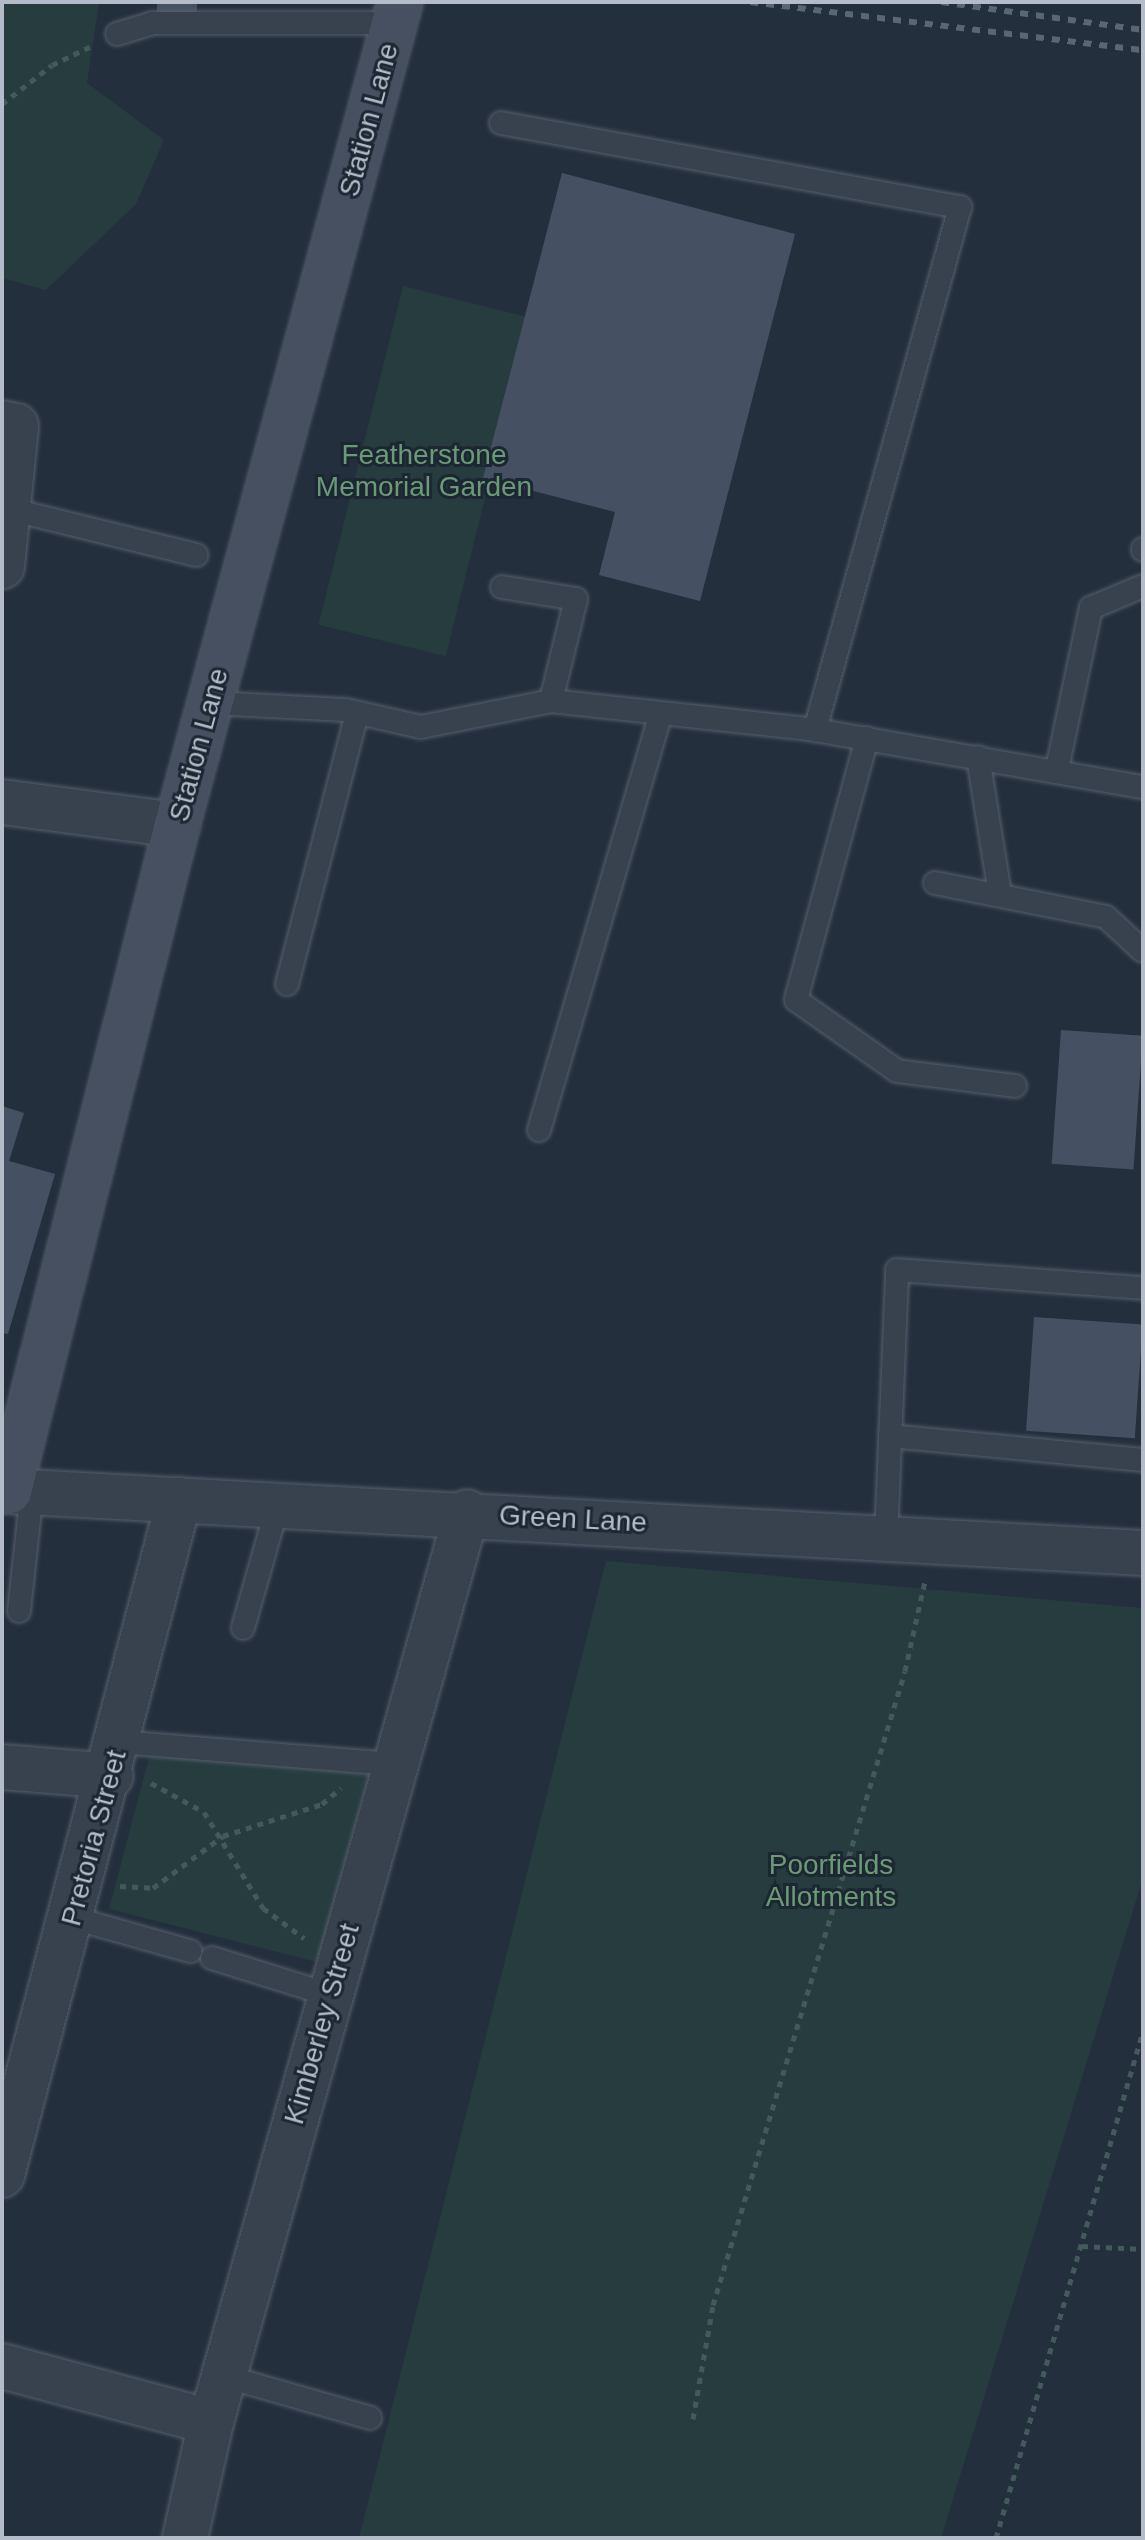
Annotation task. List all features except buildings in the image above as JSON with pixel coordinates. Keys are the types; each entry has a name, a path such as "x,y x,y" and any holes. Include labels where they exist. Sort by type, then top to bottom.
{"main road":[{"name":"Station Lane","path":"14,1491 177,825 398,12"}],"street":[{"path":"2,566 9,509 9,424"},
{"path":"2,802 177,825"},
{"name":"Green Lane","path":"14,1491 467,1512 1143,1553"},
{"name":"Pretoria Street","path":"2,2175 16,2078 85,1876 179,1500"},
{"name":"Kimberley Street","path":"185,2538 211,2422 342,1954 375,1762 467,1512"},
{"path":"2,1767 115,1759"},
{"path":"2,2366 211,2422"}],"lane":[{"path":"117,34 152,23 398,12"},
{"path":"501,123 960,207 815,730"},
{"path":"9,509 196,555"},
{"path":"1057,769 1091,608 1143,586"},
{"path":"502,587 576,599 551,701"},
{"path":"211,703 357,713 421,727 551,701 660,717 815,730 1057,769 1143,787"},
{"path":"287,984 357,713"},
{"path":"539,1130 660,717"},
{"path":"867,738 796,1000 897,1071 1015,1086"},
{"path":"978,757 1000,895"},
{"path":"935,883 1106,917 1143,951"},
{"path":"886,1538 897,1270 1143,1288"},
{"path":"890,1436 1143,1460"},
{"path":"14,1491 19,1611"},
{"path":"243,1628 278,1504"},
{"path":"115,1759 375,1762"},
{"path":"73,1918 330,1995"},
{"path":"224,2376 370,2418"}],"path":[{"path":"2,104 52,65 117,34"},
{"path":"693,2419 713,2305 905,1671 934,1541"},
{"path":"115,1759 204,1812 223,1836 263,1908 285,1928 342,1954"},
{"path":"85,1876 153,1888 223,1836 322,1804 375,1762"},
{"path":"996,2538 1143,2031"},
{"path":"1082,2246 1143,2249"}],"green space":[{"path":"2,2 99,2 87,83 164,140 136,204 46,290 2,278"},
{"name":"Featherstone Memorial Garden","path":"403,286 530,318 446,656 319,625"},
{"name":"Poorfields Allotments","path":"606,1561 1143,1608 1143,1878 941,2538 359,2538"},
{"path":"150,1754 369,1774 317,1962 109,1909"}],"railway":[{"path":"750,2 1143,50"},
{"path":"941,2 1143,30"}]}
